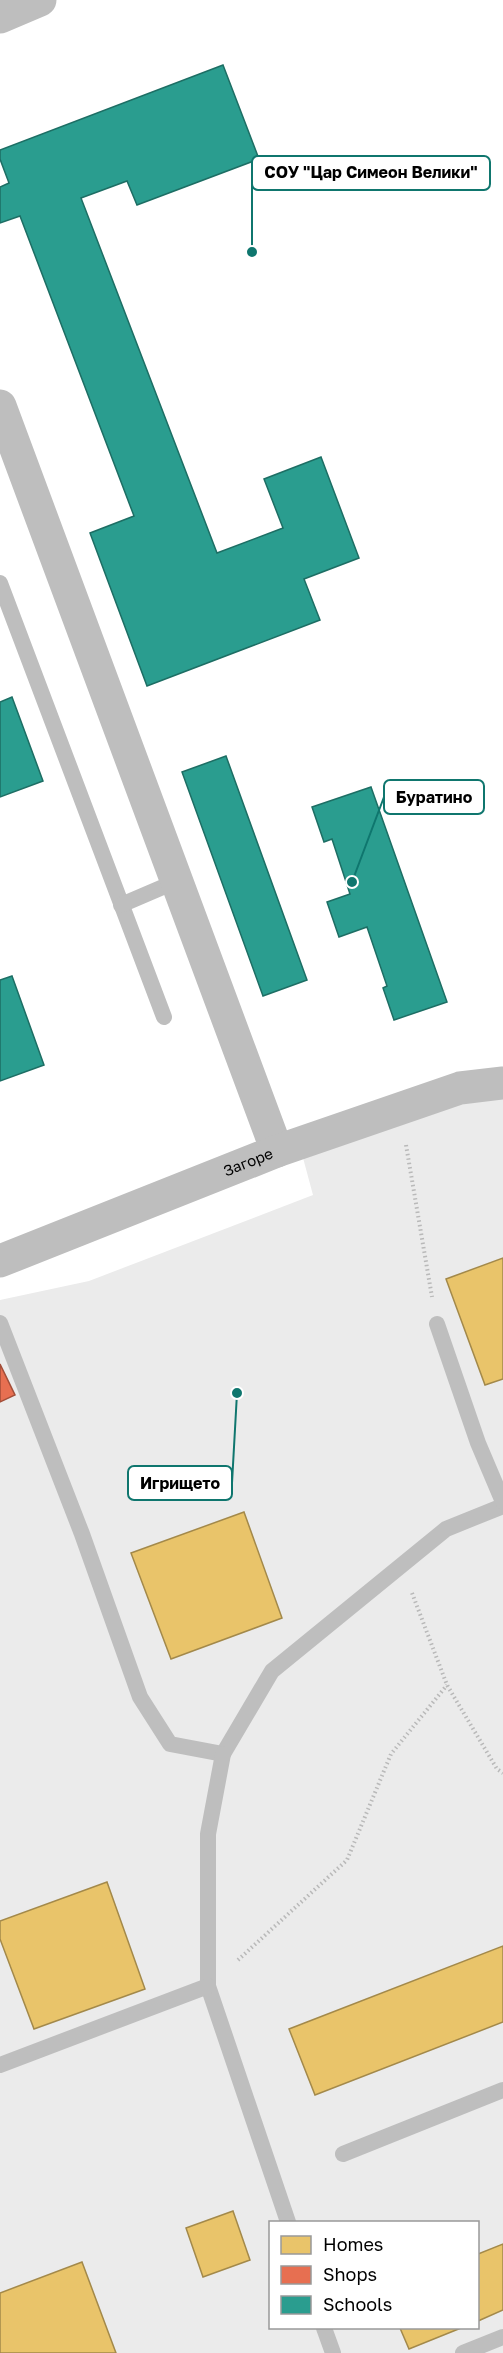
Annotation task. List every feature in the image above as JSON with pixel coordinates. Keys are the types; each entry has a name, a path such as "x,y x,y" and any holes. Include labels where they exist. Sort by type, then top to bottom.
{"street":[{"path":"0,17 40,0"},
{"path":"0,406 277,1151"},
{"name":"Загоре","path":"0,1261 277,1151 460,1088 503,1083"}],"lane":[{"path":"0,583 164,1017"},
{"path":"121,905 177,881"},
{"path":"0,1323 82,1534 140,1697 170,1744 224,1754"},
{"path":"287,2221 208,1986 207,1834 224,1754 272,1671 446,1529 503,1504 478,1443 437,1324"},
{"path":"0,2065 208,1986"},
{"path":"343,2154 503,2090"},
{"path":"324,2329 333,2353"},
{"path":"463,2353 503,2337"}],"path":[{"path":"400,1109 437,1324"},
{"path":"402,1565 447,1685 497,1769 503,1773"},
{"path":"208,1986 347,1860 391,1755 447,1685"}],"shaded area":[{"path":"503,1096 503,2353 0,2353 0,1300 89,1281 313,1195 299,1143 470,1097"}],"building: Homes":[{"path":"503,1258 503,1379 485,1385 446,1279"},
{"path":"244,1512 282,1618 171,1659 131,1553"},
{"path":"107,1882 145,1989 34,2029 0,1939 0,1921"},
{"path":"503,1946 503,2022 315,2095 289,2029"},
{"path":"233,2211 250,2260 203,2277 186,2228"},
{"path":"503,2244 503,2310 479,2321 479,2254"},
{"path":"82,2262 116,2353 0,2353 0,2293"},
{"path":"400,2329 459,2329 409,2349"}],"building: Shops":[{"path":"0,1364 15,1395 0,1402"}],"building: Schools":[{"path":"223,65 259,159 137,205 127,181 81,198 217,553 283,528 264,479 321,457 359,558 304,579 320,620 147,686 90,533 134,516 20,216 0,223 0,187 9,183 0,159 0,150"},
{"path":"12,697 43,781 0,797 0,702"},
{"path":"226,756 307,980 263,996 182,772"},
{"path":"371,787 447,1002 394,1020 383,988 387,986 367,927 339,937 327,902 350,894 332,839 324,842 312,807"},
{"path":"12,976 44,1065 0,1081 0,980"}],"place":[{"name":"СОУ \"Цар Симеон Велики\"","path":"252,252"},
{"name":"Буратино","path":"352,882"},
{"name":"Игрището","path":"237,1393"}]}
